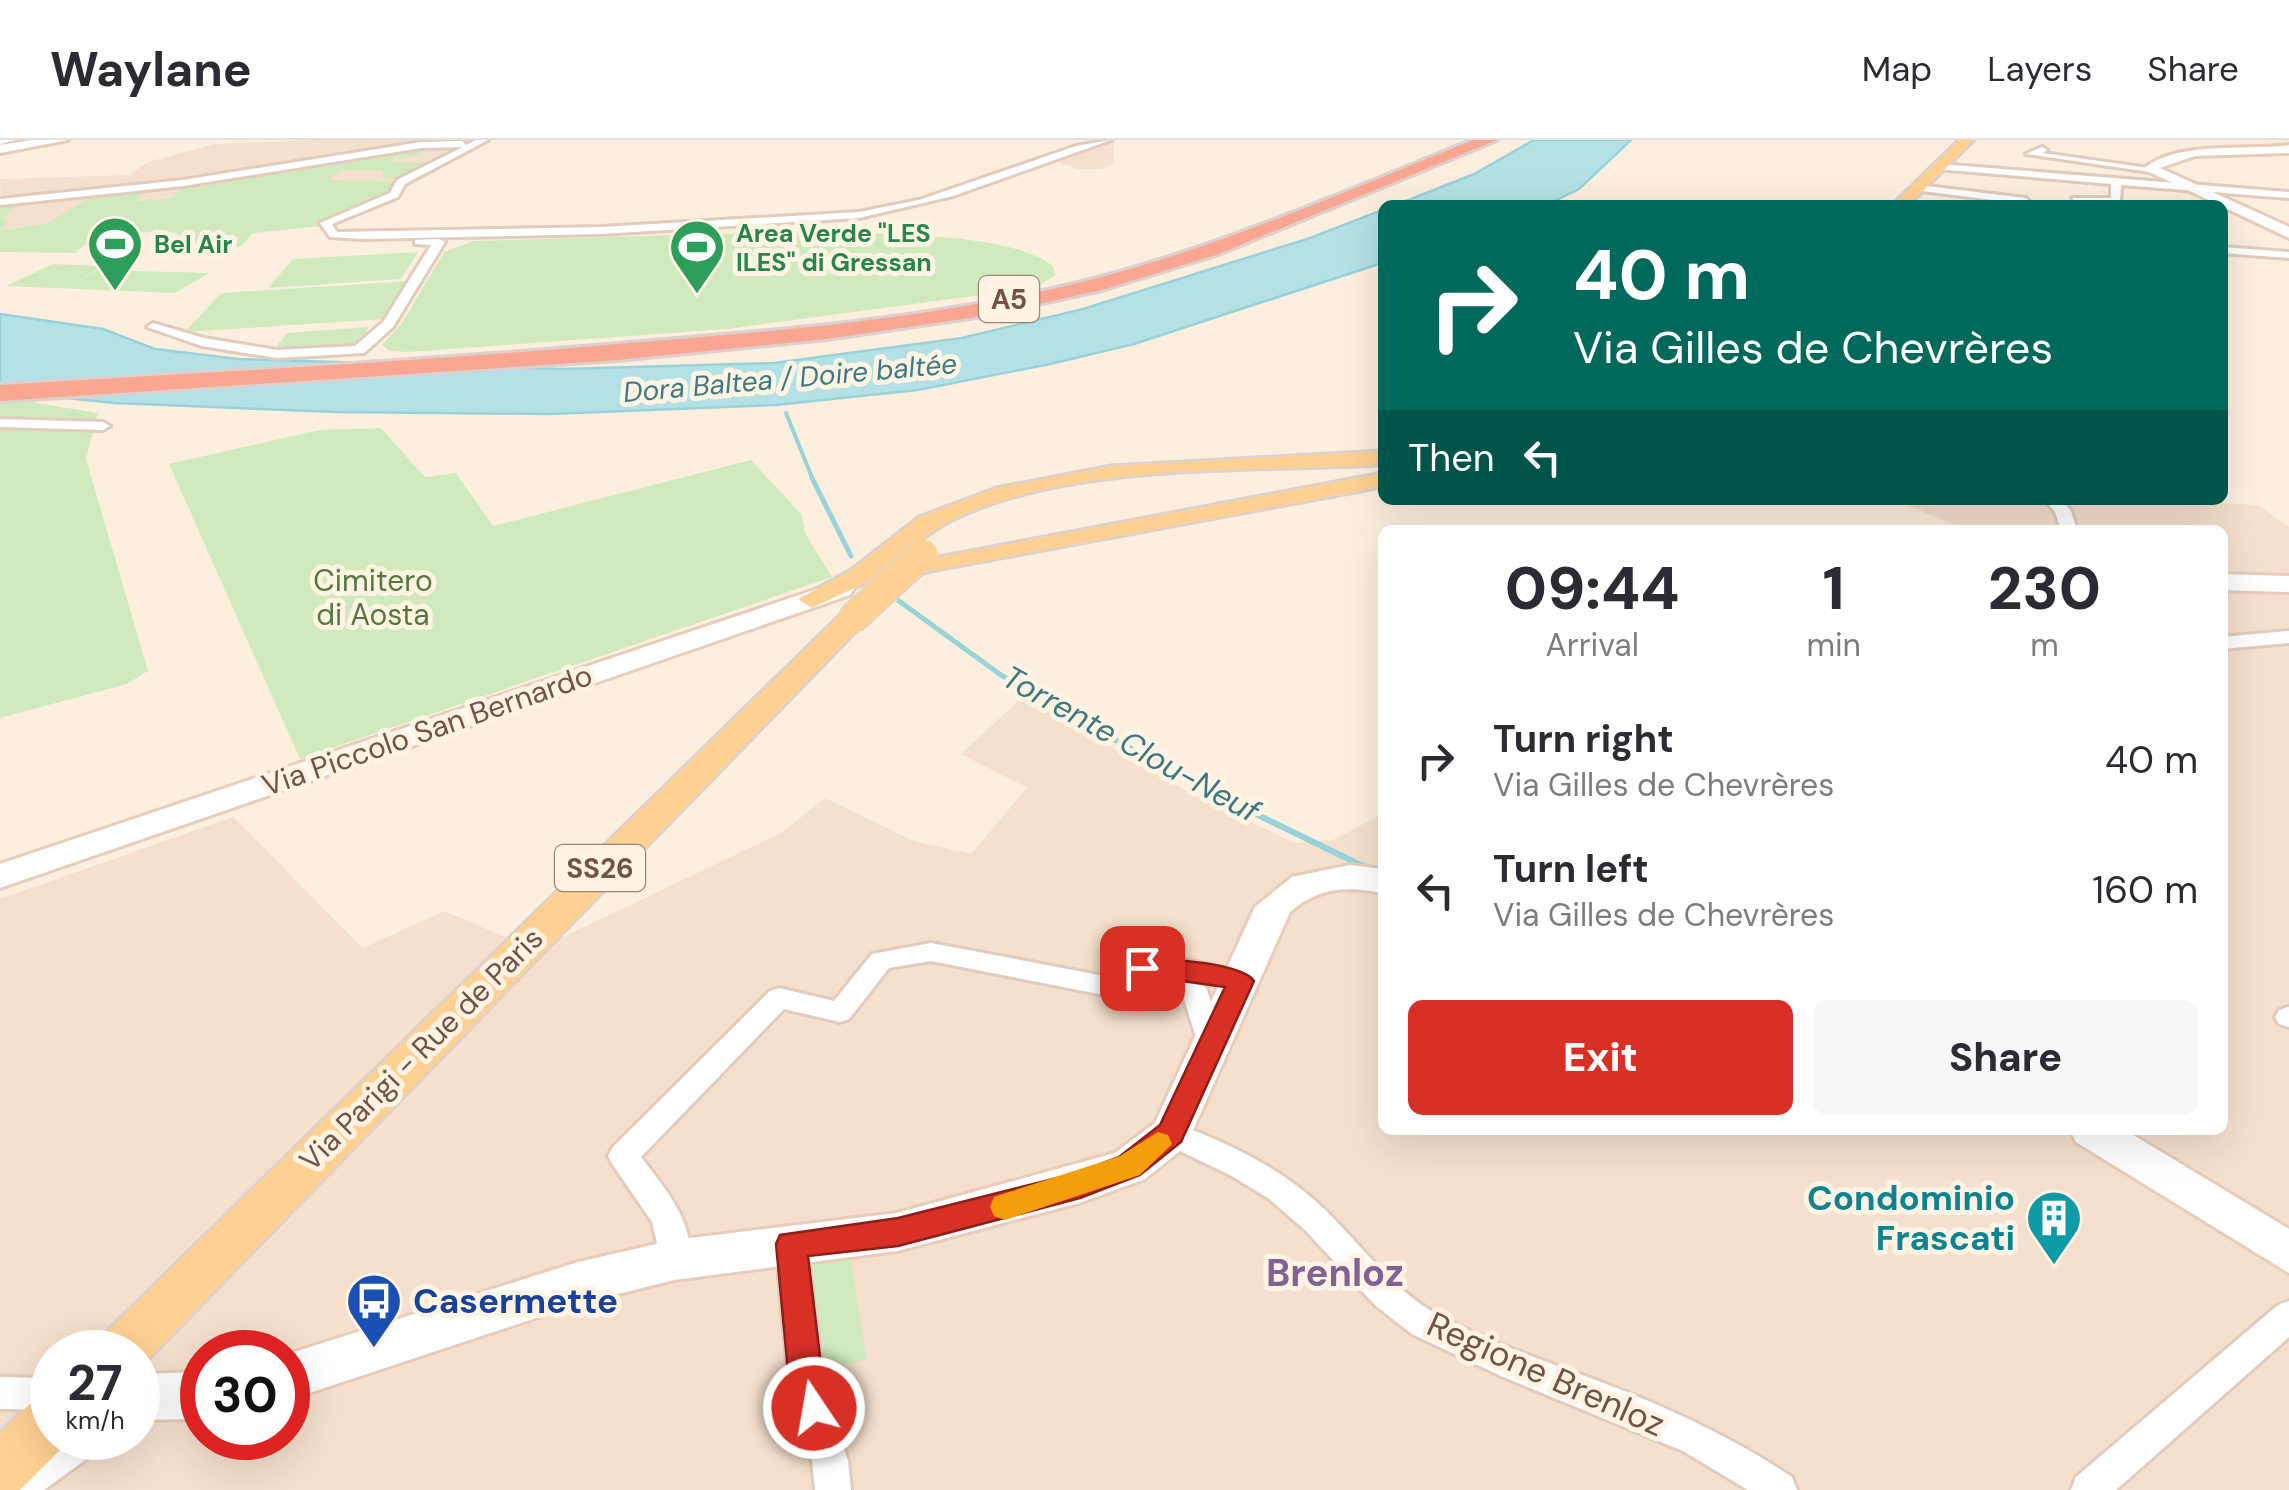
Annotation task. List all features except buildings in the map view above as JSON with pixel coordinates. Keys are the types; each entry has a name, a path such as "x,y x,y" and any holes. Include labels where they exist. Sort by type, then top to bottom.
{"highway":[{"name":"A5","path":"0,390 736,337 1030,296 1201,248 1473,140"},
{"name":"A5","path":"0,390 567,356 817,333 1036,299 1218,250 1488,140"}],"main road":[{"path":"1908,197 1966,140"},
{"path":"853,603 930,520 1043,483 1147,470 1378,458"},
{"name":"SS26","path":"853,603 923,554 990,519 1088,492 1378,467"},
{"path":"812,598 887,568 1378,481"},
{"name":"Via Parigi - Rue de Paris","path":"143,1330 853,603"},
{"path":"0,1471 30,1442"}],"street":[{"path":"0,141 10,140"},
{"path":"0,148 61,140"},
{"path":"334,235 614,231 880,212 985,184 1047,156 1104,140"},
{"path":"154,327 202,342 278,354 359,350 388,324 439,242 337,240 324,223 394,195 401,182 478,142"},
{"path":"0,202 182,184 421,146 478,142"},
{"path":"2042,150 2031,154 2150,169 2214,200"},
{"path":"2150,169 2162,156 2178,152 2262,156 2289,150"},
{"path":"1940,167 2116,188 2182,186 2289,196"},
{"path":"2264,181 2289,186"},
{"path":"2116,188 2134,195"},
{"path":"2076,200 2116,200 2116,188"},
{"path":"1908,197 1996,200"},
{"path":"2228,206 2289,233"},
{"path":"2228,250 2289,255"},
{"path":"0,423 103,426"},
{"path":"2228,582 2289,584"},
{"name":"Via Piccolo San Bernardo","path":"0,876 812,598 853,603"},
{"path":"2228,643 2289,638"},
{"path":"310,1370 578,1284 674,1260 898,1232 1080,1186 1130,1166 1171,1134 1267,916 1280,898 1310,882 1338,875 1378,878"},
{"path":"674,1260 676,1240 668,1220 623,1156 780,998 840,1012 881,960 930,952 1114,987 1141,979 1194,990 1211,1046"},
{"path":"1114,987 1142,968 1176,968 1240,981"},
{"name":"Regione Brenloz","path":"1171,1134 1280,1189 1418,1321 1499,1362 1607,1400 1740,1460 1779,1490"},
{"path":"2100,1135 2289,1253"},
{"path":"791,1244 806,1382 830,1460 833,1490"},
{"path":"2089,1490 2289,1316"},
{"path":"0,1393 30,1394"},
{"path":"14,1490 56,1460"}],"shaded area":[{"path":"488,140 398,181 136,201 143,191 93,195 48,223 0,230 8,220 2,220 0,179 129,175 148,162 215,144"},
{"path":"1088,140 1114,140 1114,163 1102,169 1077,169 1059,163"},
{"path":"1907,505 2258,505 2289,527 2289,1490 0,1490 0,899 233,817 363,948 444,911 536,950 781,833 825,798 914,841 971,854 1027,788 961,754 1018,701 1037,704 1194,795 1295,843 1333,840 1378,816 1378,1135 2228,1135 2228,525 1955,525"}],"green space":[{"path":"430,148 415,156 394,158 392,163 430,162 400,179 382,178 383,171 340,171 327,180 398,181 391,194 327,218 321,226 253,233 240,247 179,249 171,247 178,233 138,232 96,239 76,253 0,252 0,204 18,202 3,219 9,219 2,230 48,223 93,195 143,190 137,201 173,198 181,189 212,185 215,180"},
{"name":"Area Verde \"LES ILES\" di Gressan","path":"785,232 965,239 1030,254 1053,266 1055,276 1039,285 1003,292 727,329 408,352 389,351 382,345 402,323 444,252 474,241"},
{"path":"418,252 401,279 268,288 293,259"},
{"path":"53,264 103,266 77,281 98,270 210,273 175,293 6,286"},
{"path":"409,281 385,319 185,332 221,293"},
{"path":"369,327 359,343 274,349 287,333"},
{"path":"18,400 98,413 86,459 148,671 127,684 0,718 0,401"},
{"name":"Cimitero di Aosta","path":"381,428 425,477 456,473 493,526 751,460 802,515 805,533 832,577 300,759 169,464 319,430"},
{"path":"850,1257 867,1359 819,1372 806,1266"}],"water":[{"path":"1534,140 1631,140 1579,189 1556,200 1409,200 1474,174"},
{"name":"Dora Baltea / Doire baltée","path":"1378,212 1378,264 1134,344 918,390 776,405 549,414 335,412 114,403 0,391 0,314 103,329 155,349 238,359 563,369 774,363 962,338 1083,309 1310,238"}],"waterway":[{"name":"Torrente Clou-Neuf","path":"786,413 813,480"},
{"name":"Torrente Clou-Neuf","path":"813,480 851,556"},
{"name":"Torrente Clou-Neuf","path":"899,601 1001,675 1101,732"},
{"name":"Torrente Clou-Neuf","path":"1096,729 1188,781 1371,870"}],"slow traffic":[{"path":"1005,1207 1080,1186 1130,1166 1158,1144"}],"place":[{"name":"Bel Air","path":"115,293"},
{"name":"Area Verde \"LES ILES\" di Gressan","path":"697,296"},
{"name":"Condominio Frascati","path":"2054,1267"},
{"name":"Casermette","path":"374,1350"}],"district":[{"name":"Brenloz","path":"1335,1273"}],"route":[{"path":"814,1408 806,1382 791,1244 898,1232 1080,1186 1130,1166 1171,1134 1240,981 1176,968 1142,968"}]}
